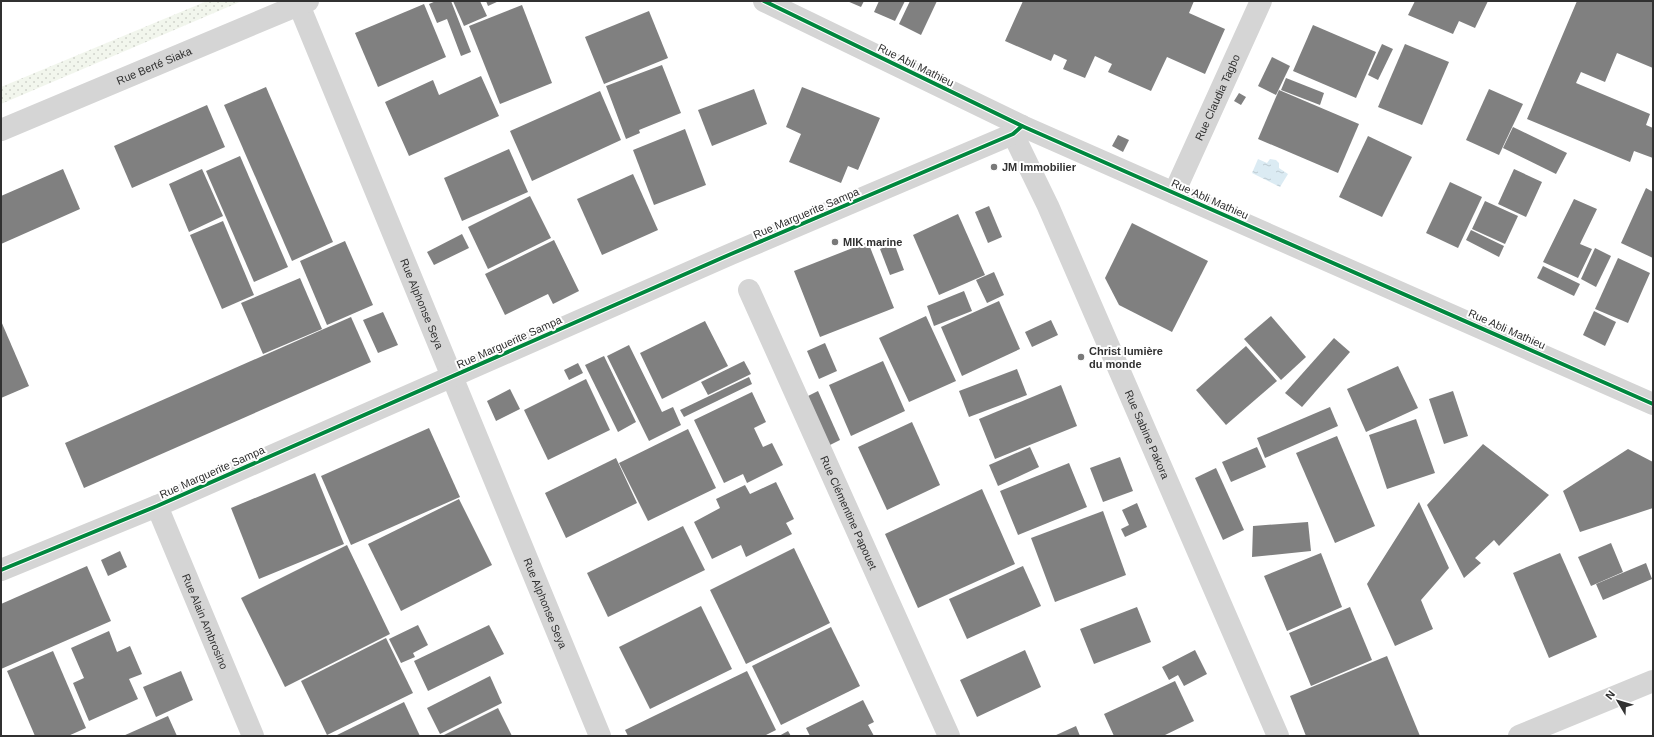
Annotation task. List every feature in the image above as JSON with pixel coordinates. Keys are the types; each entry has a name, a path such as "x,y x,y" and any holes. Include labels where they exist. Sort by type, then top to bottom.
{"street":[{"name":"Rue Abli Mathieu","path":"764,1 1017,130 1174,193 1653,404"},
{"name":"Rue Claudia Tagbo","path":"1174,193 1261,1"},
{"name":"Rue Berté Siaka","path":"1,130 304,3"},
{"name":"Rue Alphonse Seya","path":"304,3 453,377 600,736"},
{"name":"Rue Marguerite Sampa","path":"1,570 157,506 1017,130"},
{"name":"Rue Sabine Pakora","path":"1017,130 1048,206 1278,736"},
{"name":"Rue Clémentine Papouet","path":"749,290 949,736"},
{"name":"Rue Alain Ambrosino","path":"157,506 253,736"},
{"path":"1519,736 1653,681"}],"shaded area":[{"path":"207,1 242,1 1,104 1,87"}],"water":[{"path":"1258,159 1267,163 1270,159 1276,160 1279,163 1279,168 1288,174 1280,187 1252,173"}],"building":[{"path":"436,1 451,1 471,52 461,56 447,19 437,23 429,4"},
{"path":"453,1 480,1 487,16 464,26"},
{"path":"486,1 499,1 488,6"},
{"path":"847,1 864,1 861,7"},
{"path":"879,1 905,1 895,21 874,12"},
{"path":"910,1 937,1 921,35 899,24"},
{"path":"1023,1 1194,1 1189,13 1225,29 1205,74 1167,57 1151,91 1108,72 1112,64 1095,56 1085,78 1063,69 1067,60 1054,54 1051,61 1005,41"},
{"path":"1415,1 1488,1 1475,28 1459,21 1453,34 1408,15"},
{"path":"1577,1 1653,1 1653,68 1617,53 1605,82 1581,72 1576,83 1650,114 1646,125 1653,128 1653,158 1634,151 1630,162 1527,119"},
{"path":"424,4 446,57 378,87 355,33"},
{"path":"522,5 552,83 500,104 469,26"},
{"path":"649,11 668,58 604,84 585,37"},
{"path":"1313,25 1376,52 1356,98 1293,71"},
{"path":"1382,44 1393,49 1378,80 1368,75"},
{"path":"1405,44 1449,62 1422,125 1378,107"},
{"path":"1272,57 1290,66 1276,95 1258,86"},
{"path":"662,65 681,113 639,130 640,133 626,139 606,86"},
{"path":"481,76 499,116 409,156 385,102 433,80 439,95"},
{"path":"1286,78 1324,93 1320,105 1281,90"},
{"path":"266,87 333,242 292,261 224,105"},
{"path":"802,87 880,118 858,170 848,166 841,183 789,162 801,134 786,127"},
{"path":"754,89 767,124 712,146 698,110"},
{"path":"1489,89 1523,104 1499,155 1466,140"},
{"path":"1279,90 1359,124 1338,173 1258,139"},
{"path":"600,91 621,140 532,181 510,131"},
{"path":"1239,93 1246,97 1241,105 1234,101"},
{"path":"207,105 225,147 132,188 114,146"},
{"path":"1513,127 1567,153 1556,174 1503,148"},
{"path":"685,129 706,185 654,205 633,150"},
{"path":"1118,135 1129,140 1123,152 1112,146"},
{"path":"1368,136 1412,157 1382,217 1339,197"},
{"path":"509,149 528,192 462,221 444,178"},
{"path":"240,156 288,267 254,282 206,171"},
{"path":"63,169 80,209 1,244 1,196"},
{"path":"202,169 223,216 189,232 169,184"},
{"path":"1514,169 1542,182 1526,217 1498,204"},
{"path":"633,174 658,230 602,255 577,199"},
{"path":"1450,182 1482,197 1458,248 1426,233"},
{"path":"1646,188 1653,192 1653,258 1621,243"},
{"path":"530,196 551,238 488,269 468,227"},
{"path":"1574,199 1597,209 1580,244 1592,249 1578,278 1543,262"},
{"path":"1485,201 1518,216 1505,244 1472,229"},
{"path":"989,206 1002,237 988,243 975,212"},
{"path":"958,214 985,275 939,295 913,235"},
{"path":"223,221 254,295 222,309 190,235"},
{"path":"1132,223 1208,261 1172,332 1119,305 1105,278"},
{"path":"1471,230 1504,246 1499,257 1466,240"},
{"path":"462,234 469,248 434,265 427,252"},
{"path":"554,240 579,291 553,304 548,294 505,315 485,274"},
{"path":"345,241 373,305 327,325 300,261"},
{"path":"868,242 894,308 820,337 794,271"},
{"path":"894,243 904,270 890,275 880,249"},
{"path":"1595,248 1611,256 1596,287 1581,279"},
{"path":"1618,258 1650,273 1628,323 1595,309"},
{"path":"1543,266 1580,284 1574,296 1537,278"},
{"path":"994,272 1004,295 987,303 976,280"},
{"path":"300,278 322,329 263,354 241,303"},
{"path":"964,291 972,311 934,326 927,306"},
{"path":"999,301 1020,349 962,376 941,327"},
{"path":"1594,311 1616,322 1605,346 1583,335"},
{"path":"383,312 398,345 378,353 363,320"},
{"path":"926,316 956,381 909,402 879,338"},
{"path":"1271,316 1306,357 1281,380 1244,339"},
{"path":"351,317 371,362 84,488 65,443"},
{"path":"1051,320 1058,335 1032,347 1025,332"},
{"path":"1,321 29,386 1,398"},
{"path":"705,321 728,366 662,399 640,353"},
{"path":"1334,338 1350,352 1302,407 1285,393"},
{"path":"825,343 837,371 819,379 807,351"},
{"path":"629,345 662,412 673,407 681,425 649,441 607,356"},
{"path":"1246,346 1277,381 1226,425 1196,390"},
{"path":"604,356 636,422 618,432 585,365"},
{"path":"744,361 751,374 708,395 701,382"},
{"path":"883,361 905,411 851,436 829,385"},
{"path":"578,363 583,373 569,380 564,370"},
{"path":"1398,366 1418,408 1366,432 1347,389"},
{"path":"1017,369 1027,395 969,417 959,391"},
{"path":"749,377 752,384 684,417 680,410"},
{"path":"586,379 610,430 548,460 524,410"},
{"path":"1061,385 1077,426 995,459 979,419"},
{"path":"510,389 520,409 496,421 487,401"},
{"path":"818,391 840,440 822,449 800,400"},
{"path":"1453,391 1468,436 1444,444 1429,399"},
{"path":"752,392 766,422 754,428 763,447 772,443 783,465 747,483 743,474 724,483 694,420"},
{"path":"1330,407 1338,426 1265,458 1257,438"},
{"path":"1416,419 1435,473 1387,489 1369,435"},
{"path":"912,422 940,485 887,510 858,447"},
{"path":"429,428 460,497 351,545 321,476"},
{"path":"688,429 716,488 648,521 619,463"},
{"path":"1337,436 1375,526 1335,543 1296,453"},
{"path":"1483,444 1549,495 1499,546 1494,540 1475,558 1481,563 1464,578 1427,505"},
{"path":"1030,447 1039,467 998,486 989,465"},
{"path":"1257,447 1266,467 1231,482 1222,462"},
{"path":"1628,449 1653,462 1653,508 1580,532 1563,491"},
{"path":"1120,457 1133,491 1103,502 1090,468"},
{"path":"616,458 637,503 566,538 545,493"},
{"path":"1069,463 1087,507 1018,535 1000,491"},
{"path":"1216,468 1244,530 1223,540 1195,478"},
{"path":"315,473 344,544 259,579 231,508"},
{"path":"776,482 794,519 786,523 792,534 746,557 741,545 712,559 694,522 720,508 716,499 745,485 750,494"},
{"path":"982,489 1015,564 918,608 885,534"},
{"path":"459,499 492,565 401,611 368,544"},
{"path":"1419,502 1449,568 1421,600 1433,629 1395,646 1367,584"},
{"path":"1137,503 1147,527 1125,537 1121,529 1129,525 1122,510"},
{"path":"1103,511 1126,575 1055,602 1031,538"},
{"path":"1308,522 1311,551 1252,557 1253,526"},
{"path":"683,526 705,570 608,617 587,573"},
{"path":"1611,543 1623,572 1591,586 1578,557"},
{"path":"347,545 390,634 285,687 241,598"},
{"path":"794,548 830,623 746,664 710,590"},
{"path":"120,551 127,567 108,576 101,560"},
{"path":"1321,553 1342,607 1287,631 1264,576"},
{"path":"1560,553 1597,637 1549,658 1513,573"},
{"path":"1646,563 1652,579 1603,600 1596,584"},
{"path":"87,566 111,621 1,669 1,604"},
{"path":"1023,566 1041,606 967,639 949,599"},
{"path":"701,606 732,669 650,709 619,647"},
{"path":"1137,607 1151,642 1094,664 1080,629"},
{"path":"1350,607 1372,660 1311,686 1289,633"},
{"path":"418,625 428,645 413,653 415,657 401,663 389,639"},
{"path":"489,625 504,654 428,691 414,661"},
{"path":"831,627 860,686 781,725 752,666"},
{"path":"109,631 117,652 130,646 142,674 129,679 138,699 89,721 73,683 84,678 71,648"},
{"path":"386,638 413,693 327,735 301,681"},
{"path":"1025,650 1041,687 977,717 960,680"},
{"path":"1195,650 1207,674 1184,686 1178,675 1169,680 1162,667"},
{"path":"53,651 86,728 68,736 35,736 7,671"},
{"path":"1387,656 1420,736 1306,736 1290,696"},
{"path":"181,671 193,700 156,717 143,687"},
{"path":"747,671 776,730 764,736 628,736 625,730"},
{"path":"490,676 502,703 440,734 427,708"},
{"path":"1175,681 1194,721 1163,736 1114,736 1104,714"},
{"path":"863,700 874,722 868,725 874,736 810,736 806,728"},
{"path":"404,702 420,736 335,736"},
{"path":"498,708 512,736 442,736"},
{"path":"168,716 177,736 123,736"},
{"path":"1076,726 1080,736 1054,736"},
{"path":"788,731 791,736 779,736"}],"cycle path":[{"path":"764,1 1022,126 1653,404"},
{"path":"1,570 157,506 731,254 1013,134 1022,126"}],"place":[{"name":"JM Immobilier","path":"994,167"},
{"name":"MIK marine","path":"835,242"},
{"name":"Christ lumière du monde","path":"1081,357"}]}
